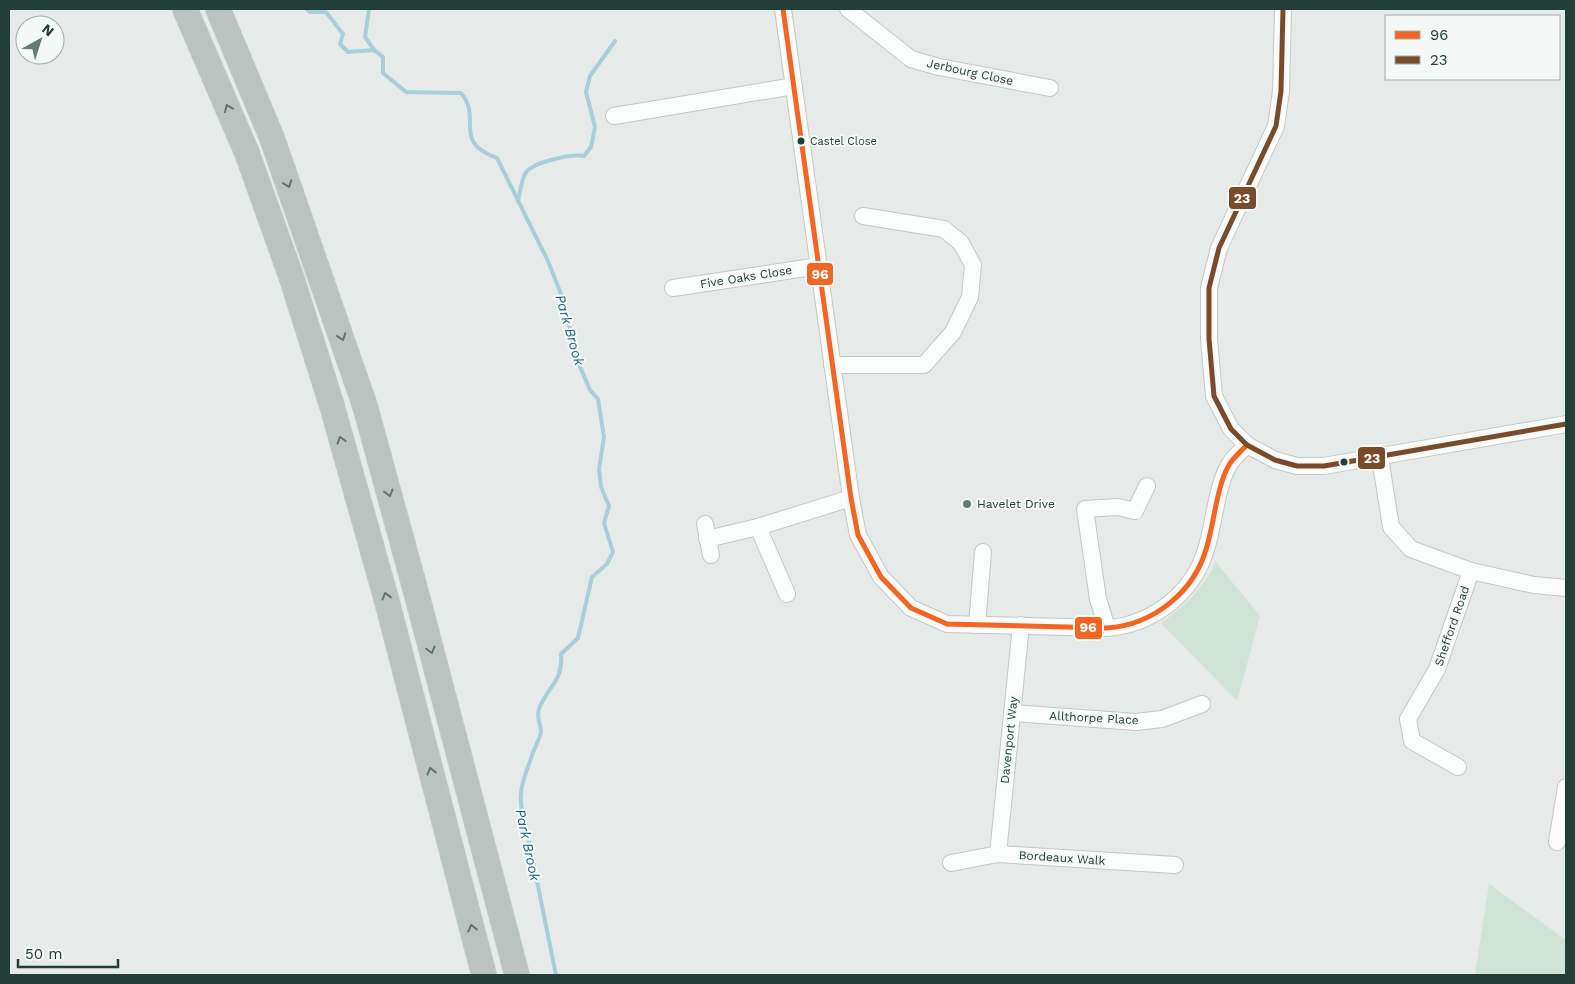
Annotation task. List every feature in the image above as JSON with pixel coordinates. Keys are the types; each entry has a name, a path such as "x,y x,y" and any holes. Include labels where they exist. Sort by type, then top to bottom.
{"highway":[{"path":"185,9 247,153 292,279 332,406 386,598 484,975"},
{"path":"218,9 272,138 365,406 517,975"}],"street":[{"path":"783,9 850,498 858,535 880,577 911,608 947,624 978,625 1107,628 1121,627 1158,614 1173,600 1197,571 1207,548 1218,500 1229,465 1247,445"},
{"name":"Jerbourg Close","path":"848,9 911,59 939,67 1050,88"},
{"path":"1283,9 1281,91 1276,126 1219,248 1209,288 1209,339 1214,396 1231,429 1247,445 1275,460 1297,466 1324,466 1380,458 1566,424"},
{"path":"614,116 794,86"},
{"path":"832,365 924,365 953,332 970,296 973,265 961,243 944,229 863,216"},
{"name":"Five Oaks Close","path":"673,288 818,266"},
{"path":"1380,458 1391,527 1411,549 1471,571 1534,585 1566,588"},
{"path":"1107,628 1098,599 1085,510 1118,507 1135,511 1147,486"},
{"path":"711,555 706,532 758,528 850,498"},
{"path":"758,528 788,594"},
{"path":"978,625 983,552"},
{"name":"Shefford Road","path":"1458,767 1412,741 1408,719 1437,669 1471,571"},
{"name":"Davenport Way","path":"998,854 1021,625"},
{"name":"Allthorpe Place","path":"1012,713 1136,722 1162,720 1202,704"},
{"path":"1557,842 1566,787"},
{"name":"Bordeaux Walk","path":"951,863 998,854 1175,865"}],"green space":[{"path":"1215,561 1260,616 1237,701 1161,623 1200,588"},
{"path":"1489,884 1566,940 1566,975 1475,975"}],"waterway":[{"name":"Park Brook","path":"307,9 310,12 326,12 343,34 340,44 348,52 374,50 383,57 383,73 406,92 461,93 467,103 471,137 475,144 483,151 497,158 548,261 565,304 575,355 590,390 598,399 604,437 599,469 601,487 609,506 604,523 613,552 607,564 592,577 578,638 561,654 560,671 539,709 540,737 525,775 521,792 522,808 556,975"},
{"path":"369,9 365,37 374,50"},
{"path":"518,201 525,174 529,170 552,160 570,156 584,156 591,147 595,127 586,92 590,76 615,41"}],"transit line":[{"name":"96","path":"783,9 851,498 858,535 881,577 911,608 947,624 1107,628 1124,626 1156,613 1170,603 1193,578 1207,546 1225,473 1229,465 1247,445"},
{"name":"23","path":"1283,9 1281,91 1276,126 1219,248 1209,288 1209,339 1214,396 1231,429 1247,445 1275,460 1297,466 1324,466 1566,424"}],"place":[{"name":"Castel Close","path":"801,141"},
{"name":"Havelet Drive","path":"967,504"}]}
